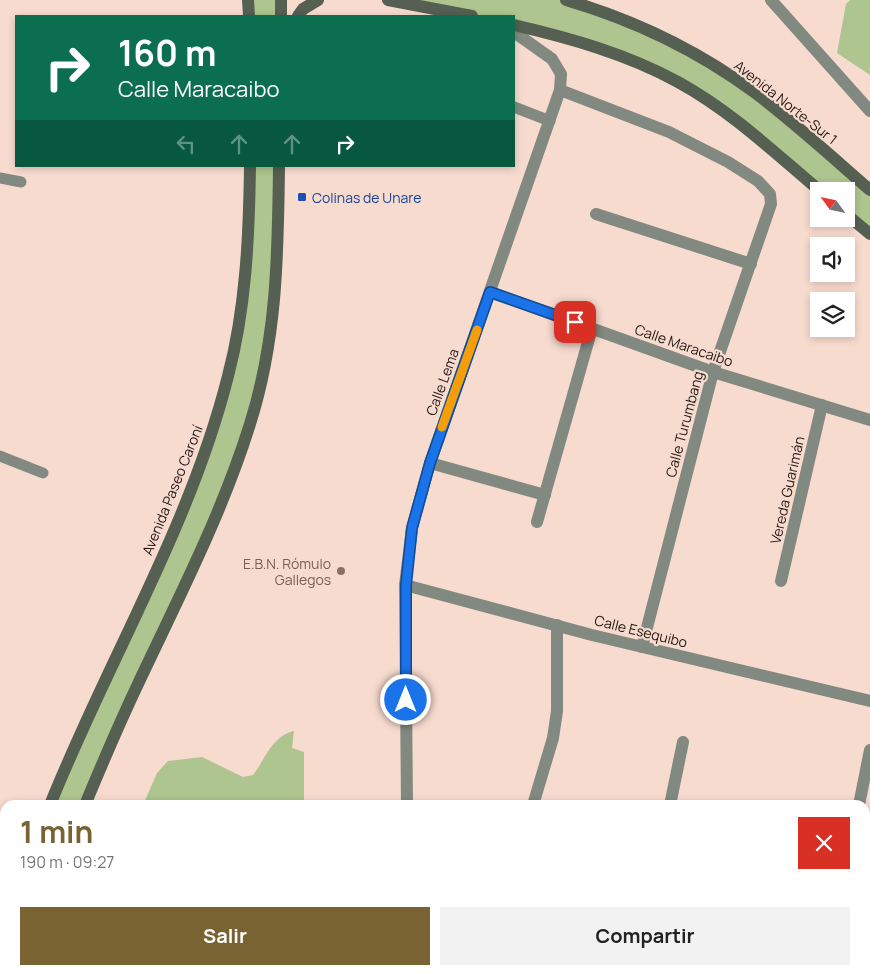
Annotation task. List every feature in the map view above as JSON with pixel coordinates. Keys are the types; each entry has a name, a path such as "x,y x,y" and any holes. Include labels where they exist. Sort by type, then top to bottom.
{"street":[{"path":"248,0 249,15"},
{"path":"280,15 281,0"},
{"path":"299,15 303,9 318,0"},
{"path":"388,0 467,15"},
{"name":"Avenida Norte-Sur 1","path":"566,0 628,22 698,55 754,92 870,190"},
{"path":"771,0 870,111"},
{"path":"515,25 579,41 678,82 733,119 810,183"},
{"name":"Calle Lema","path":"407,800 406,585 412,528 430,463 560,90 561,74 552,59 515,33"},
{"name":"Calle Turumbang","path":"560,90 668,132 728,162 758,181 770,194 769,214 713,372 642,647"},
{"name":"Avenida Paseo Caroní","path":"52,800 86,719 185,506 218,413 229,374 245,277 250,167"},
{"path":"87,800 132,695 214,519 250,423 267,350 278,269 279,167"},
{"path":"596,214 751,264"},
{"path":"855,222 870,234"},
{"name":"Calle Maracaibo","path":"490,292 713,372 870,420"},
{"path":"537,522 592,328"},
{"name":"Vereda Guarimán","path":"781,581 822,405"},
{"path":"430,463 545,495"},
{"name":"Calle Esequibo","path":"406,585 642,647 870,701"},
{"path":"534,800 553,738 557,711 557,625"},
{"path":"671,800 683,742"},
{"path":"860,800 870,750"}],"lane":[{"path":"515,107 550,121"},
{"path":"0,178 21,182"},
{"path":"0,456 43,473"}],"green space":[{"path":"248,0 281,0 281,15 249,15"},
{"path":"388,0 566,0 698,55 870,190 870,234 855,222 855,182 810,183 677,82 515,25 515,15 467,15"},
{"path":"850,0 870,0 870,75 837,53 846,4"},
{"path":"250,167 279,167 278,269 250,423 87,800 52,800 163,555 229,375"},
{"path":"294,731 292,748 304,752 304,800 145,800 157,773 168,761 202,757 243,777 253,775 270,748 286,734"}],"slow traffic":[{"path":"442,427 477,330"}],"place":[{"name":"Colinas de Unare","path":"302,197"},
{"name":"E.B.N. Rómulo Gallegos","path":"341,571"}],"route":[{"path":"406,700 406,585 407,557 412,528 418,500 430,463 490,292 575,322"}]}
